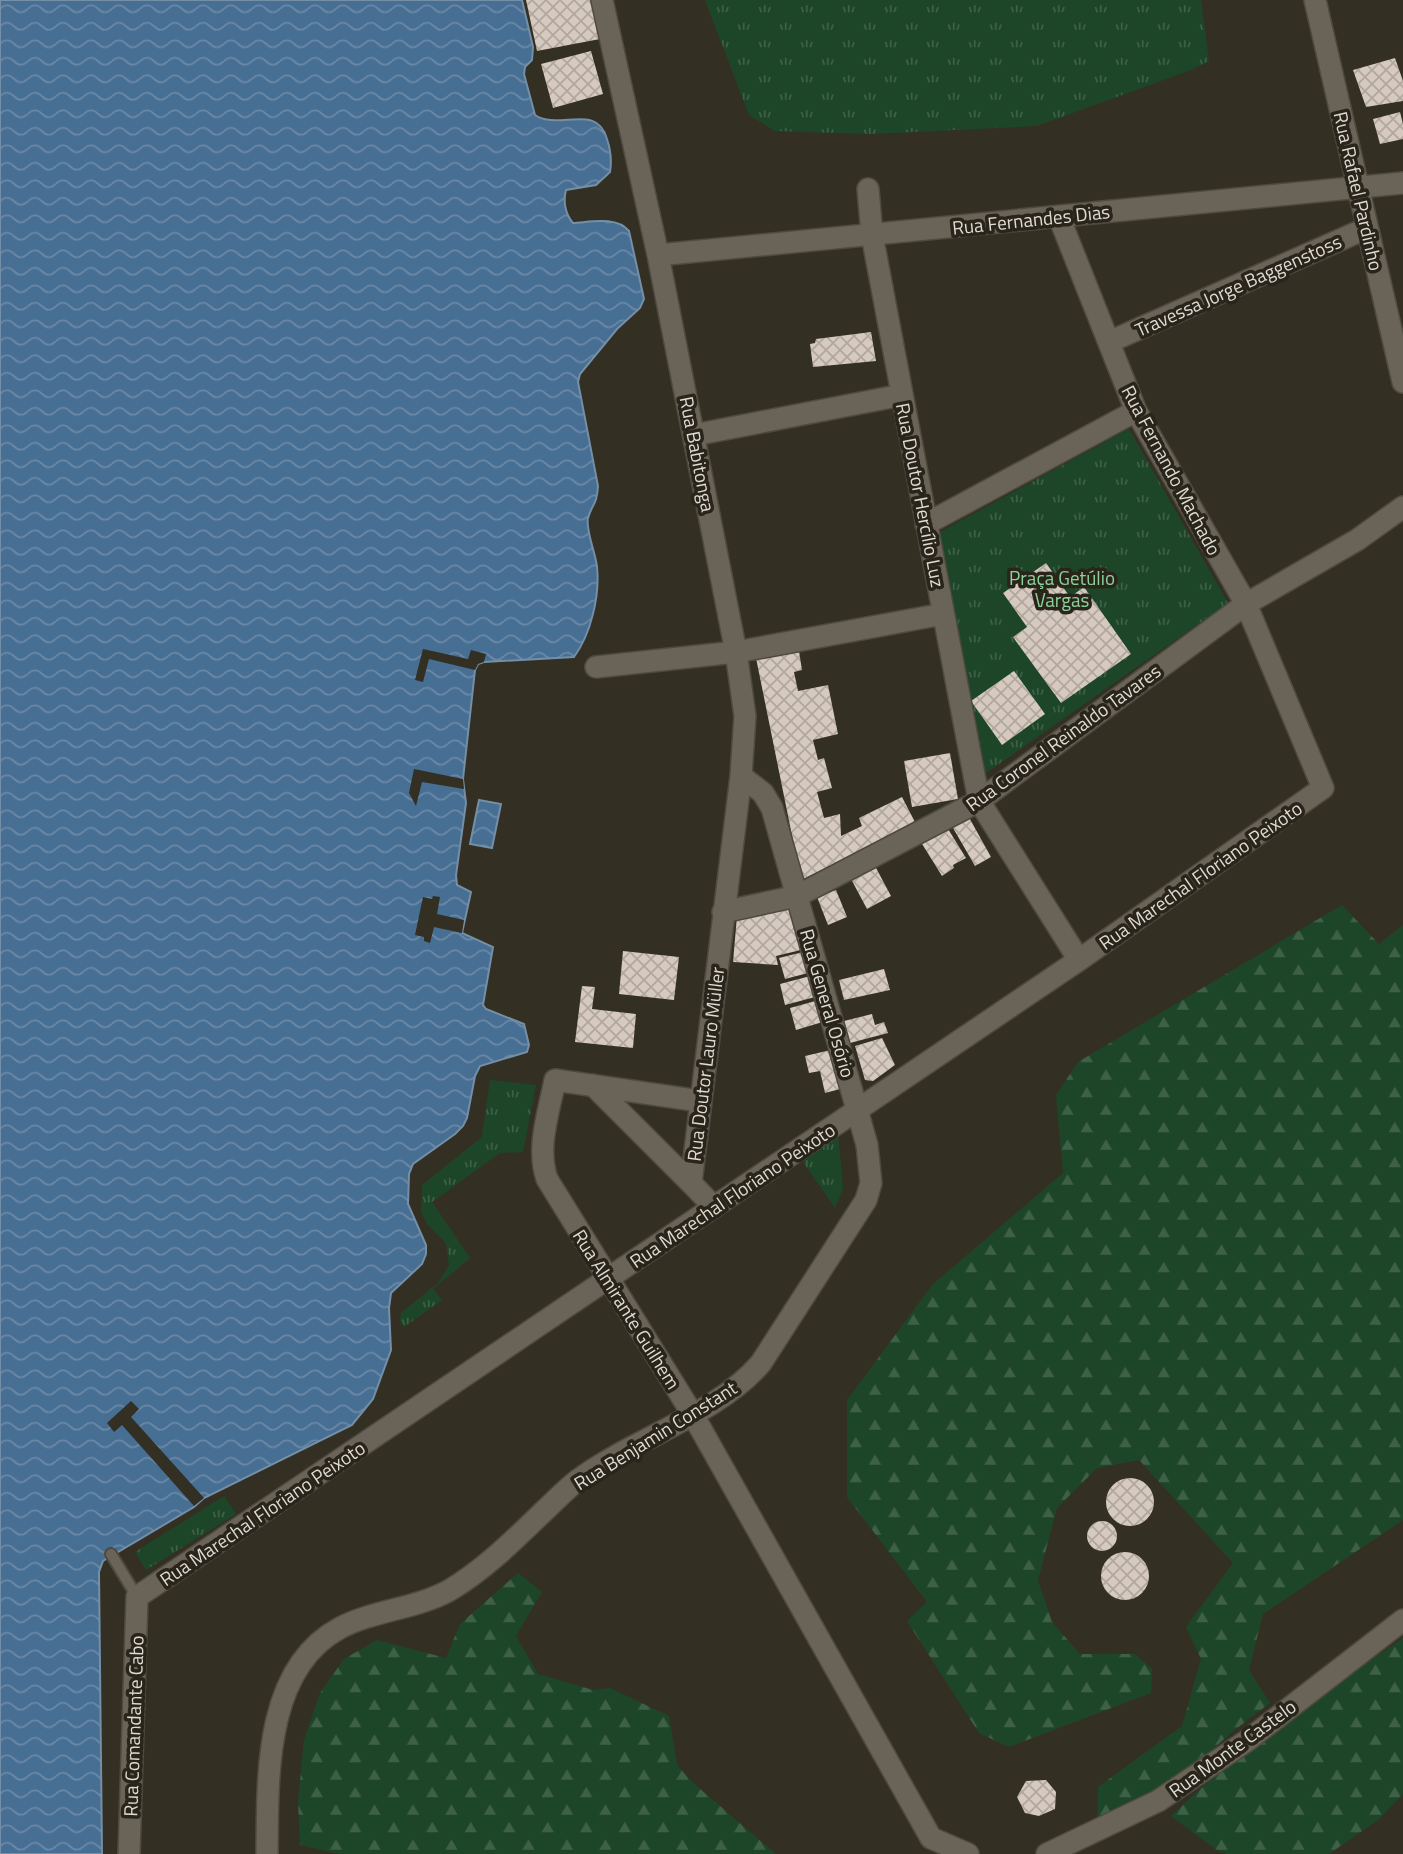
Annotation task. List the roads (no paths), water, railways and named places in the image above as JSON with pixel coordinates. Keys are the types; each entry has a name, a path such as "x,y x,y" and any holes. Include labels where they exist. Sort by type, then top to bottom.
{"street":[{"name":"Rua Babitonga","path":"602,0 694,435 736,652 745,716 741,776 723,912"},
{"name":"Rua Rafael Pardinho","path":"1315,0 1403,382"},
{"name":"Rua Fernandes Dias","path":"658,255 1403,183"},
{"name":"Rua Doutor Hercílio Luz","path":"868,189 872,235 979,801"},
{"name":"Rua Fernando Machado","path":"1059,216 1136,411 1246,604 1322,788"},
{"name":"Travessa Jorge Baggenstoss","path":"1109,342 1367,228"},
{"path":"694,435 902,395"},
{"path":"926,524 1136,411"},
{"name":"Rua Coronel Reinaldo Tavares","path":"723,912 797,896 979,801 1246,604 1356,540 1403,507"},
{"path":"596,667 736,652 943,614"},
{"name":"Rua General Osório","path":"741,776 763,793 772,808 858,1110"},
{"name":"Rua Marechal Floriano Peixoto","path":"137,1597 1079,960 1322,788"},
{"path":"979,801 1079,960"},
{"name":"Rua Doutor Lauro Müller","path":"714,1207 691,1184 723,912"},
{"name":"Rua Almirante Guilhem","path":"700,1101 555,1080 542,1147 542,1164 547,1179 693,1415 927,1846"},
{"path":"593,1085 691,1184"},
{"name":"Rua Benjamin Constant","path":"267,1854 268,1783 278,1711 291,1678 314,1647 339,1629 441,1595 465,1581 496,1558 575,1482 622,1452 693,1415 751,1375 866,1199 871,1183 870,1162 858,1110"},
{"name":"Rua Comandante Cabo","path":"129,1854 137,1597"},
{"name":"Rua Monte Castelo","path":"1047,1854 1158,1801 1248,1740 1403,1620"},
{"path":"927,1846 968,1854"}],"lane":[{"path":"111,1554 137,1597"}],"water":[{"path":"0,0 522,0 533,47 532,60 525,67 524,74 535,115 544,119 586,119 595,122 602,128 609,148 610,172 596,185 566,190 566,212 573,223 617,223 629,231 644,299 640,308 617,329 580,374 578,382 598,486 597,497 587,523 597,567 597,590 593,614 580,648 574,657 484,662 478,664 475,670 463,779 466,803 456,875 457,885 471,892 462,933 493,947 483,1005 486,1009 524,1024 529,1045 527,1052 480,1066 463,1126 413,1164 409,1174 408,1204 426,1245 426,1254 422,1264 391,1293 391,1350 373,1399 352,1425 204,1498 194,1507 103,1561 99,1572 102,1854 0,1854"},
{"path":"479,800 501,804 492,848 470,844"}],"park label":[{"name":"Praça Getúlio Vargas","path":"1062,588"}]}
